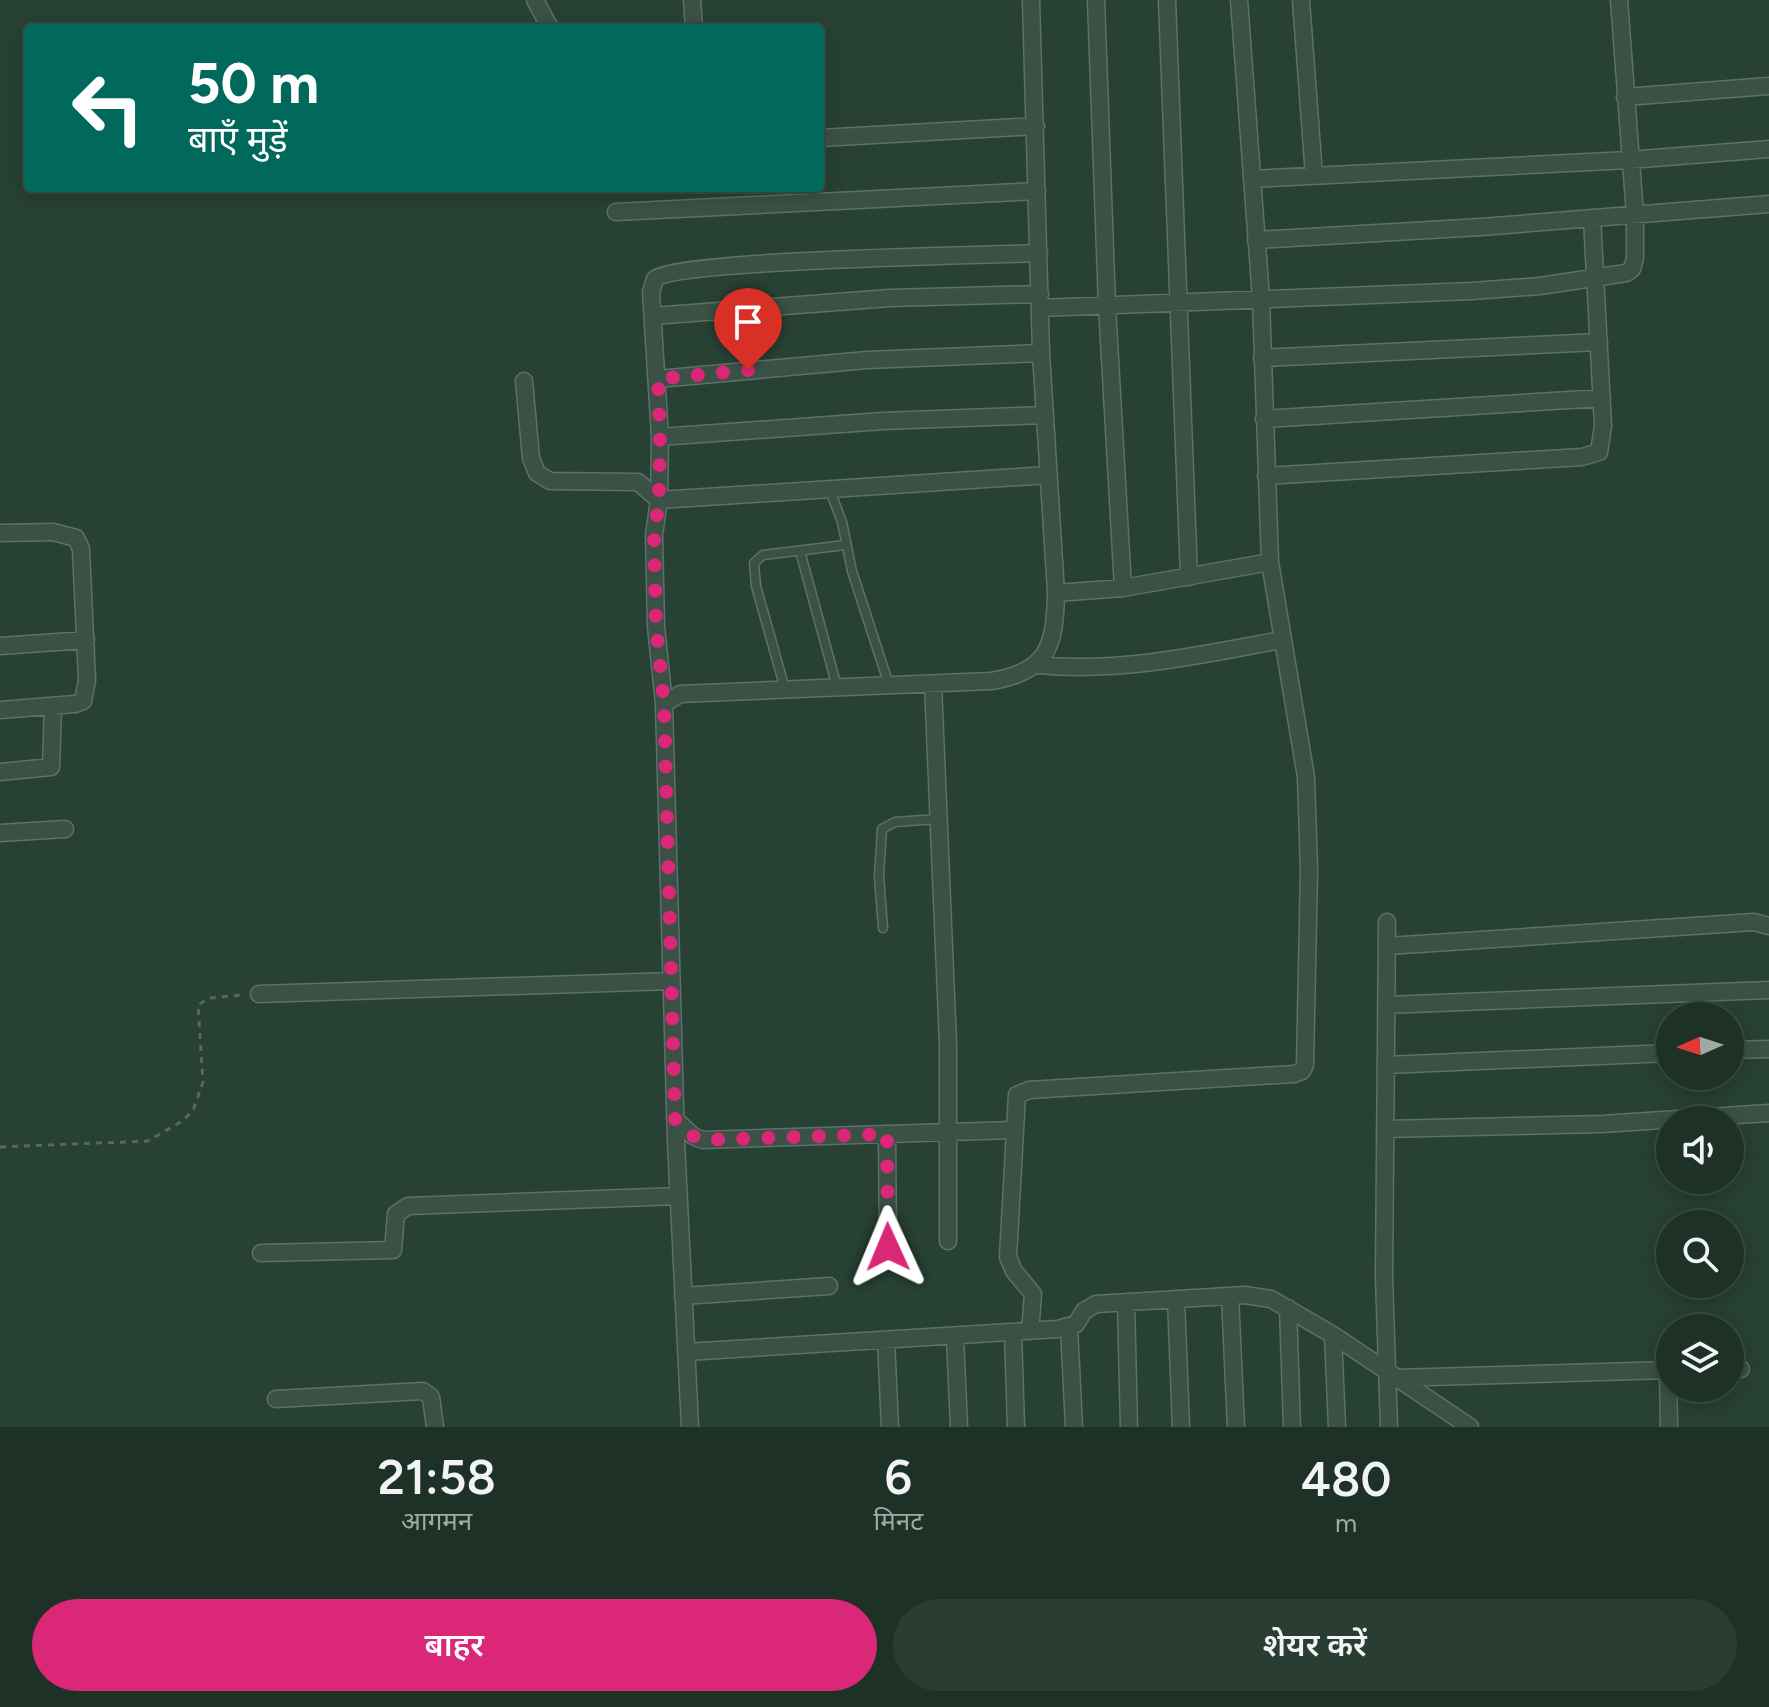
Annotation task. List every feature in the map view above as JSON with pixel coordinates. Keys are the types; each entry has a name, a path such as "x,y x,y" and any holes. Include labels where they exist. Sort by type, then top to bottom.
{"street":[{"path":"535,0 548,24"},
{"path":"692,0 694,24"},
{"path":"664,704 680,694 933,684 1018,677 1038,665 1049,646 1055,623 1056,593 1041,353 1031,0"},
{"path":"1096,0 1107,306 1123,588"},
{"path":"1167,0 1189,577"},
{"path":"1030,1331 1033,1294 1014,1271 1008,1257 1014,1102 1022,1091 1302,1071 1307,1051 1306,777 1270,562 1261,299 1239,0"},
{"path":"1301,0 1314,176"},
{"path":"653,316 890,298 1040,301 1107,306 1472,291 1626,273 1632,269 1635,215 1619,0"},
{"path":"1625,97 1769,86"},
{"path":"824,138 1036,126"},
{"path":"1252,179 1629,160 1769,149"},
{"path":"616,212 757,196 1037,191"},
{"path":"1256,240 1769,204"},
{"path":"1266,476 1594,456 1602,444 1602,398 1592,218"},
{"path":"690,1427 675,1119 664,704 656,626 654,535 659,500 660,437 652,285 660,274 741,266 1039,253"},
{"path":"1262,358 1599,342"},
{"path":"658,379 867,360 1041,353"},
{"path":"524,381 531,458 537,473 550,481 638,482 659,500 1049,475"},
{"path":"1264,419 1602,398"},
{"path":"660,437 883,421 1045,415"},
{"path":"0,533 53,532 76,538 81,549 86,640 86,693 83,701 53,707 0,710"},
{"path":"1056,593 1123,588 1270,562"},
{"path":"0,646 86,640"},
{"path":"1038,665 1071,668 1124,665 1281,640"},
{"path":"933,684 948,1044 948,1241"},
{"path":"0,772 51,767 53,707"},
{"path":"0,833 65,829"},
{"path":"1387,922 1385,1129 1392,1374 1389,1427"},
{"path":"1387,946 1754,922 1769,926"},
{"path":"259,994 671,981"},
{"path":"1386,1005 1769,990"},
{"path":"1744,1050 1769,1049"},
{"path":"1386,1065 1656,1054"},
{"path":"1385,1129 1602,1124 1769,1113"},
{"path":"675,1119 693,1136 703,1140 1013,1130"},
{"path":"887,1134 888,1247"},
{"path":"261,1253 393,1250 396,1214 408,1206 679,1196"},
{"path":"683,1296 829,1286"},
{"path":"686,1352 1069,1328 1091,1306 1230,1296 1263,1297 1333,1335 1470,1427"},
{"path":"1230,1296 1236,1427"},
{"path":"1176,1299 1181,1427"},
{"path":"1126,1302 1129,1427"},
{"path":"1288,1308 1292,1427"},
{"path":"1069,1328 1074,1427"},
{"path":"1013,1333 1016,1427"},
{"path":"1333,1335 1337,1427"},
{"path":"955,1337 959,1427"},
{"path":"886,1340 890,1427"},
{"path":"1392,1374 1656,1370"},
{"path":"276,1399 423,1391 431,1397 435,1427"},
{"path":"1669,1402 1669,1427"}],"lane":[{"path":"829,488 842,522 845,545 889,686"},
{"path":"785,690 756,586 754,563 763,555 845,545"},
{"path":"800,551 837,688"},
{"path":"883,928 879,876 882,829 895,822 937,819"}],"path":[{"path":"0,1147 156,1139 190,1114 203,1082 197,1011 201,1000 259,994"}],"route":[{"path":"748,370 658,379 659,500 654,535 656,626 664,704 662,720 675,1119 693,1136 703,1140 887,1134 888,1247"}]}
